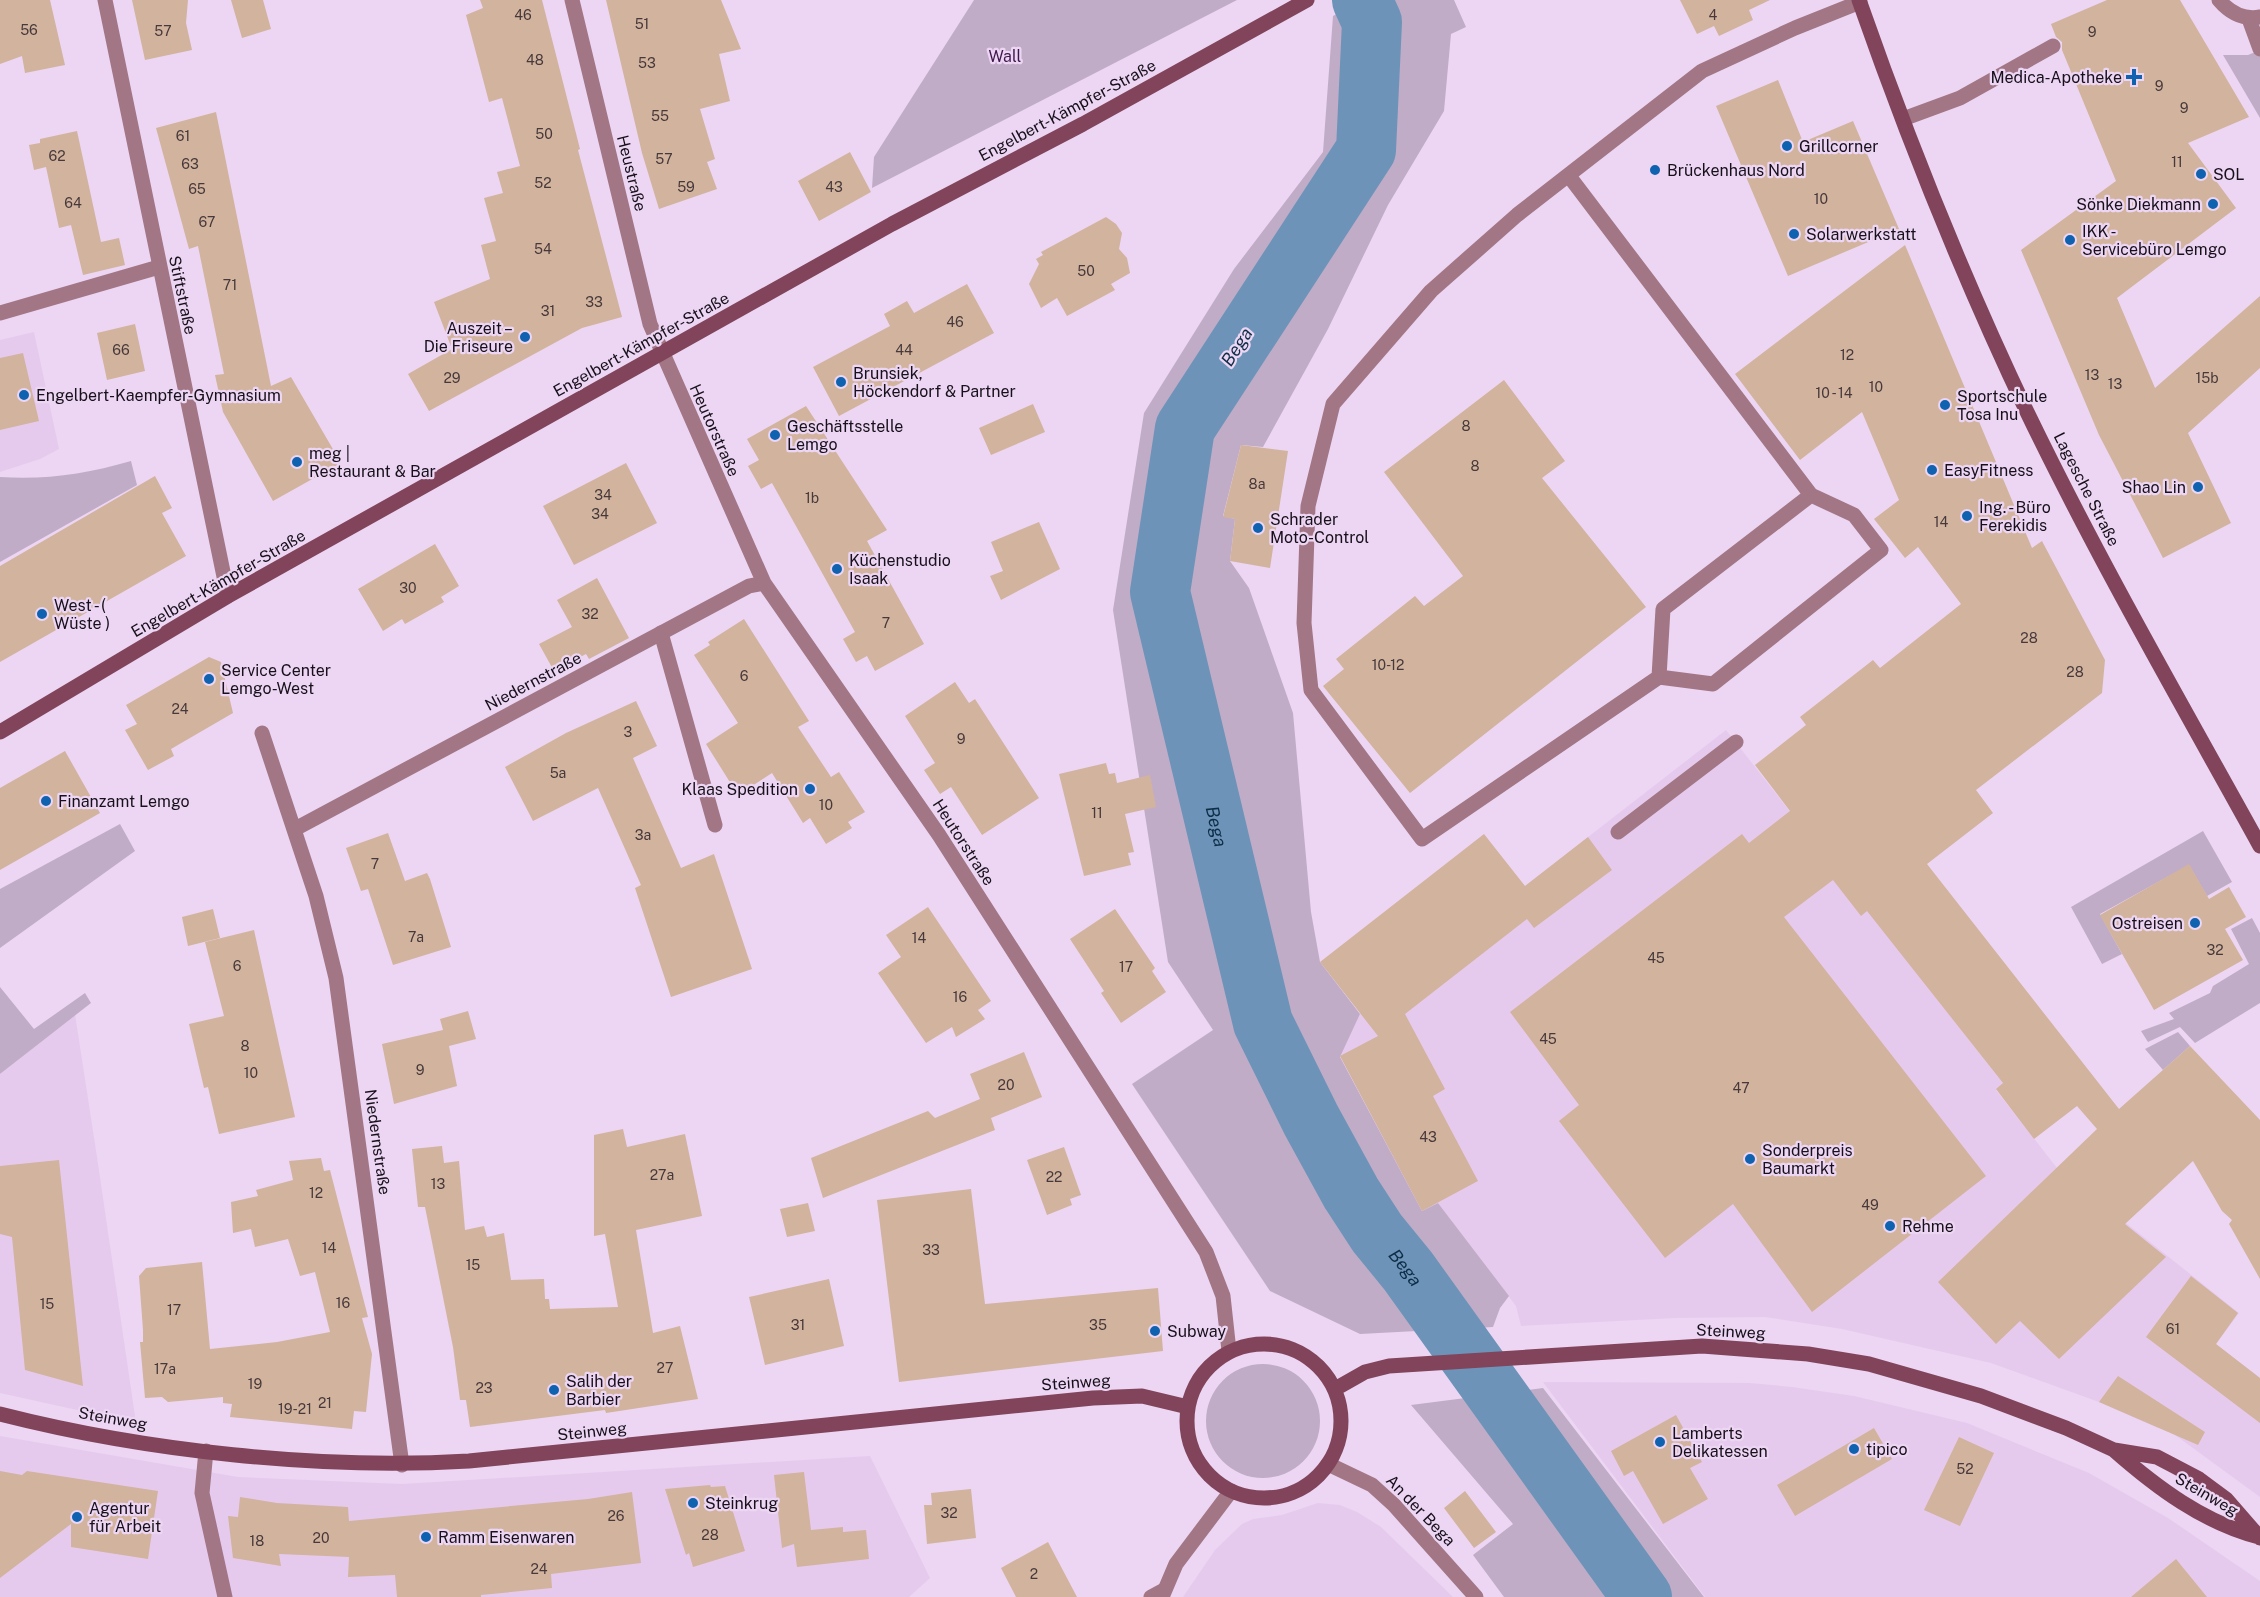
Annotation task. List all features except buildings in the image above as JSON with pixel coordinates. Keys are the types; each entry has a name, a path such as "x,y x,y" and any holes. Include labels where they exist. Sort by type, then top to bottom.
{"street":[{"name":"Stiftstraße","path":"105,0 228,596"},
{"name":"Heustraße","path":"572,0 650,324 661,353"},
{"path":"2219,0 2227,9 2255,18 2260,49"},
{"path":"1569,176 1811,495 1854,515 1881,550 1713,684 1659,677 1422,839 1311,690 1304,623 1308,506 1333,404 1431,291 1517,215 1702,71 1859,1"},
{"name":"Lagesche Straße","path":"1859,1 1960,263 2028,414 2121,592 2260,846"},
{"name":"Engelbert-Kämpfer-Straße","path":"0,732 228,596 661,353 892,224 1083,124 1301,3"},
{"path":"1903,119 1960,98 2053,46"},
{"path":"0,313 159,267"},
{"name":"Heutorstraße","path":"661,353 764,583 939,835 1206,1251 1223,1296 1229,1351"},
{"path":"1659,677 1662,609 1811,495"},
{"name":"Niedernstraße","path":"295,829 748,586 764,583"},
{"path":"661,633 715,825"},
{"name":"Niedernstraße","path":"262,733 316,896 336,978 402,1465"},
{"path":"1618,832 1736,742"},
{"path":"1266,1343 1288,1346 1316,1364 1335,1389 1342,1415 1340,1441 1328,1464 1313,1481 1294,1493 1272,1498 1250,1497 1231,1491 1215,1481 1193,1453 1188,1438 1188,1407 1198,1379 1216,1359 1229,1351 1247,1345 1266,1343"},
{"name":"Steinweg","path":"1335,1389 1365,1372 1389,1366 1538,1358 1639,1348 1702,1346 1809,1354 1869,1364 1981,1396 2066,1428 2114,1450 2157,1457 2199,1479 2226,1499 2260,1537"},
{"name":"Steinweg","path":"0,1414 117,1437 206,1451 402,1465 469,1461 1093,1398 1142,1396 1188,1407"},
{"name":"Steinweg","path":"2114,1450 2152,1484 2231,1530 2260,1537"},
{"path":"206,1451 202,1493 225,1597"},
{"name":"An der Bega","path":"1328,1464 1372,1485 1394,1505 1476,1597"},
{"path":"1159,1595 1176,1564 1231,1491"}],"shaded area":[{"name":"Engelbert-Kaempfer-Gymnasium","path":"34,332 59,449 40,459 0,472 0,340"},
{"path":"1726,730 2003,1083 1996,1090 2057,1168 2239,1313 2216,1344 2260,1378 2260,1497 2160,1424 2158,1428 2099,1402 1991,1363 1842,1329 1765,1317 1676,1318 1521,1326 1516,1306 1438,1203 1422,1211 1340,1056 1360,1014"},
{"path":"75,1014 136,1423 0,1393 0,1074"},
{"path":"1543,1382 1750,1383 1792,1387 1854,1396 1967,1423 2089,1473 2168,1518 2260,1581 2260,1597 1705,1597"},
{"path":"0,1436 238,1477 402,1484 870,1456 930,1578 909,1597 0,1597"},
{"path":"1318,1503 1340,1505 1357,1512 1381,1527 1453,1597 1183,1597 1215,1550 1242,1524 1253,1519 1282,1515"}],"green space":[{"name":"Wall","path":"974,0 1237,0 872,188 874,157"},
{"path":"1361,0 1454,0 1466,27 1451,34 1444,111 1388,205 1328,329 1263,447 1241,445 1223,516 1235,519 1230,561 1249,588 1293,713 1311,912 1320,962 1360,1014 1340,1057 1422,1211 1438,1203 1509,1296 1500,1308 1493,1327 1360,1334 1270,1291 1132,1084 1213,1030 1168,962 1113,610 1144,413 1234,269 1323,152 1333,16"},
{"path":"2260,50 2260,118 2223,55 2248,55"},
{"path":"131,461 137,485 0,562 0,477 34,478 66,475"},
{"path":"120,824 135,851 0,948 0,889"},
{"path":"2203,831 2232,882 2207,896 2189,865 2100,914 2122,954 2102,964 2071,907"},
{"path":"2252,918 2260,933 2260,1003 2195,1043 2180,1027 2148,1042 2141,1031 2174,1019 2169,1013 2210,993 2213,986 2249,964 2231,929"},
{"path":"0,987 34,1029 85,993 91,1003 0,1074"},
{"path":"2178,1032 2190,1046 2163,1070 2145,1049"},
{"path":"1263,1364 1285,1368 1303,1381 1316,1399 1320,1421 1316,1443 1303,1461 1285,1474 1263,1478 1241,1474 1223,1461 1210,1443 1206,1421 1210,1399 1223,1381 1241,1368"},
{"path":"1543,1388 1704,1597 1504,1597 1473,1555 1513,1524 1411,1405"}],"waterway":[{"name":"Bega","path":"1362,0 1372,22 1366,150 1185,428 1160,592 1263,1023 1311,1120 1351,1193 1377,1233 1408,1271 1642,1597"}],"place":[{"name":"Medica-Apotheke","path":"2134,77"},
{"name":"Grillcorner","path":"1787,146"},
{"name":"Brückenhaus Nord","path":"1655,170"},
{"name":"SOL","path":"2201,174"},
{"name":"Sönke Diekmann","path":"2213,204"},
{"name":"Solarwerkstatt","path":"1794,234"},
{"name":"IKK - Servicebüro Lemgo","path":"2070,240"},
{"name":"Auszeit – Die Friseure","path":"525,337"},
{"name":"Brunsiek, Höckendorf & Partner","path":"841,382"},
{"name":"Engelbert-Kaempfer-Gymnasium","path":"24,395"},
{"name":"Sportschule Tosa Inu","path":"1945,405"},
{"name":"Geschäftsstelle Lemgo","path":"775,435"},
{"name":"meg | Restaurant & Bar","path":"297,462"},
{"name":"EasyFitness","path":"1932,470"},
{"name":"Shao Lin","path":"2198,487"},
{"name":"Ing. - Büro Ferekidis","path":"1967,516"},
{"name":"Schrader Moto-Control","path":"1258,528"},
{"name":"Küchenstudio Isaak","path":"837,569"},
{"name":"West - ( Wüste )","path":"42,614"},
{"name":"Service Center Lemgo-West","path":"209,679"},
{"name":"Klaas Spedition","path":"810,789"},
{"name":"Finanzamt Lemgo","path":"46,801"},
{"name":"Ostreisen","path":"2195,923"},
{"name":"Sonderpreis Baumarkt","path":"1750,1159"},
{"name":"Rehme","path":"1890,1226"},
{"name":"Subway","path":"1155,1331"},
{"name":"Salih der Barbier","path":"554,1390"},
{"name":"Lamberts Delikatessen","path":"1660,1442"},
{"name":"tipico","path":"1854,1449"},
{"name":"Steinkrug","path":"693,1503"},
{"name":"Agentur für Arbeit","path":"77,1517"},
{"name":"Ramm Eisenwaren","path":"426,1537"}]}
